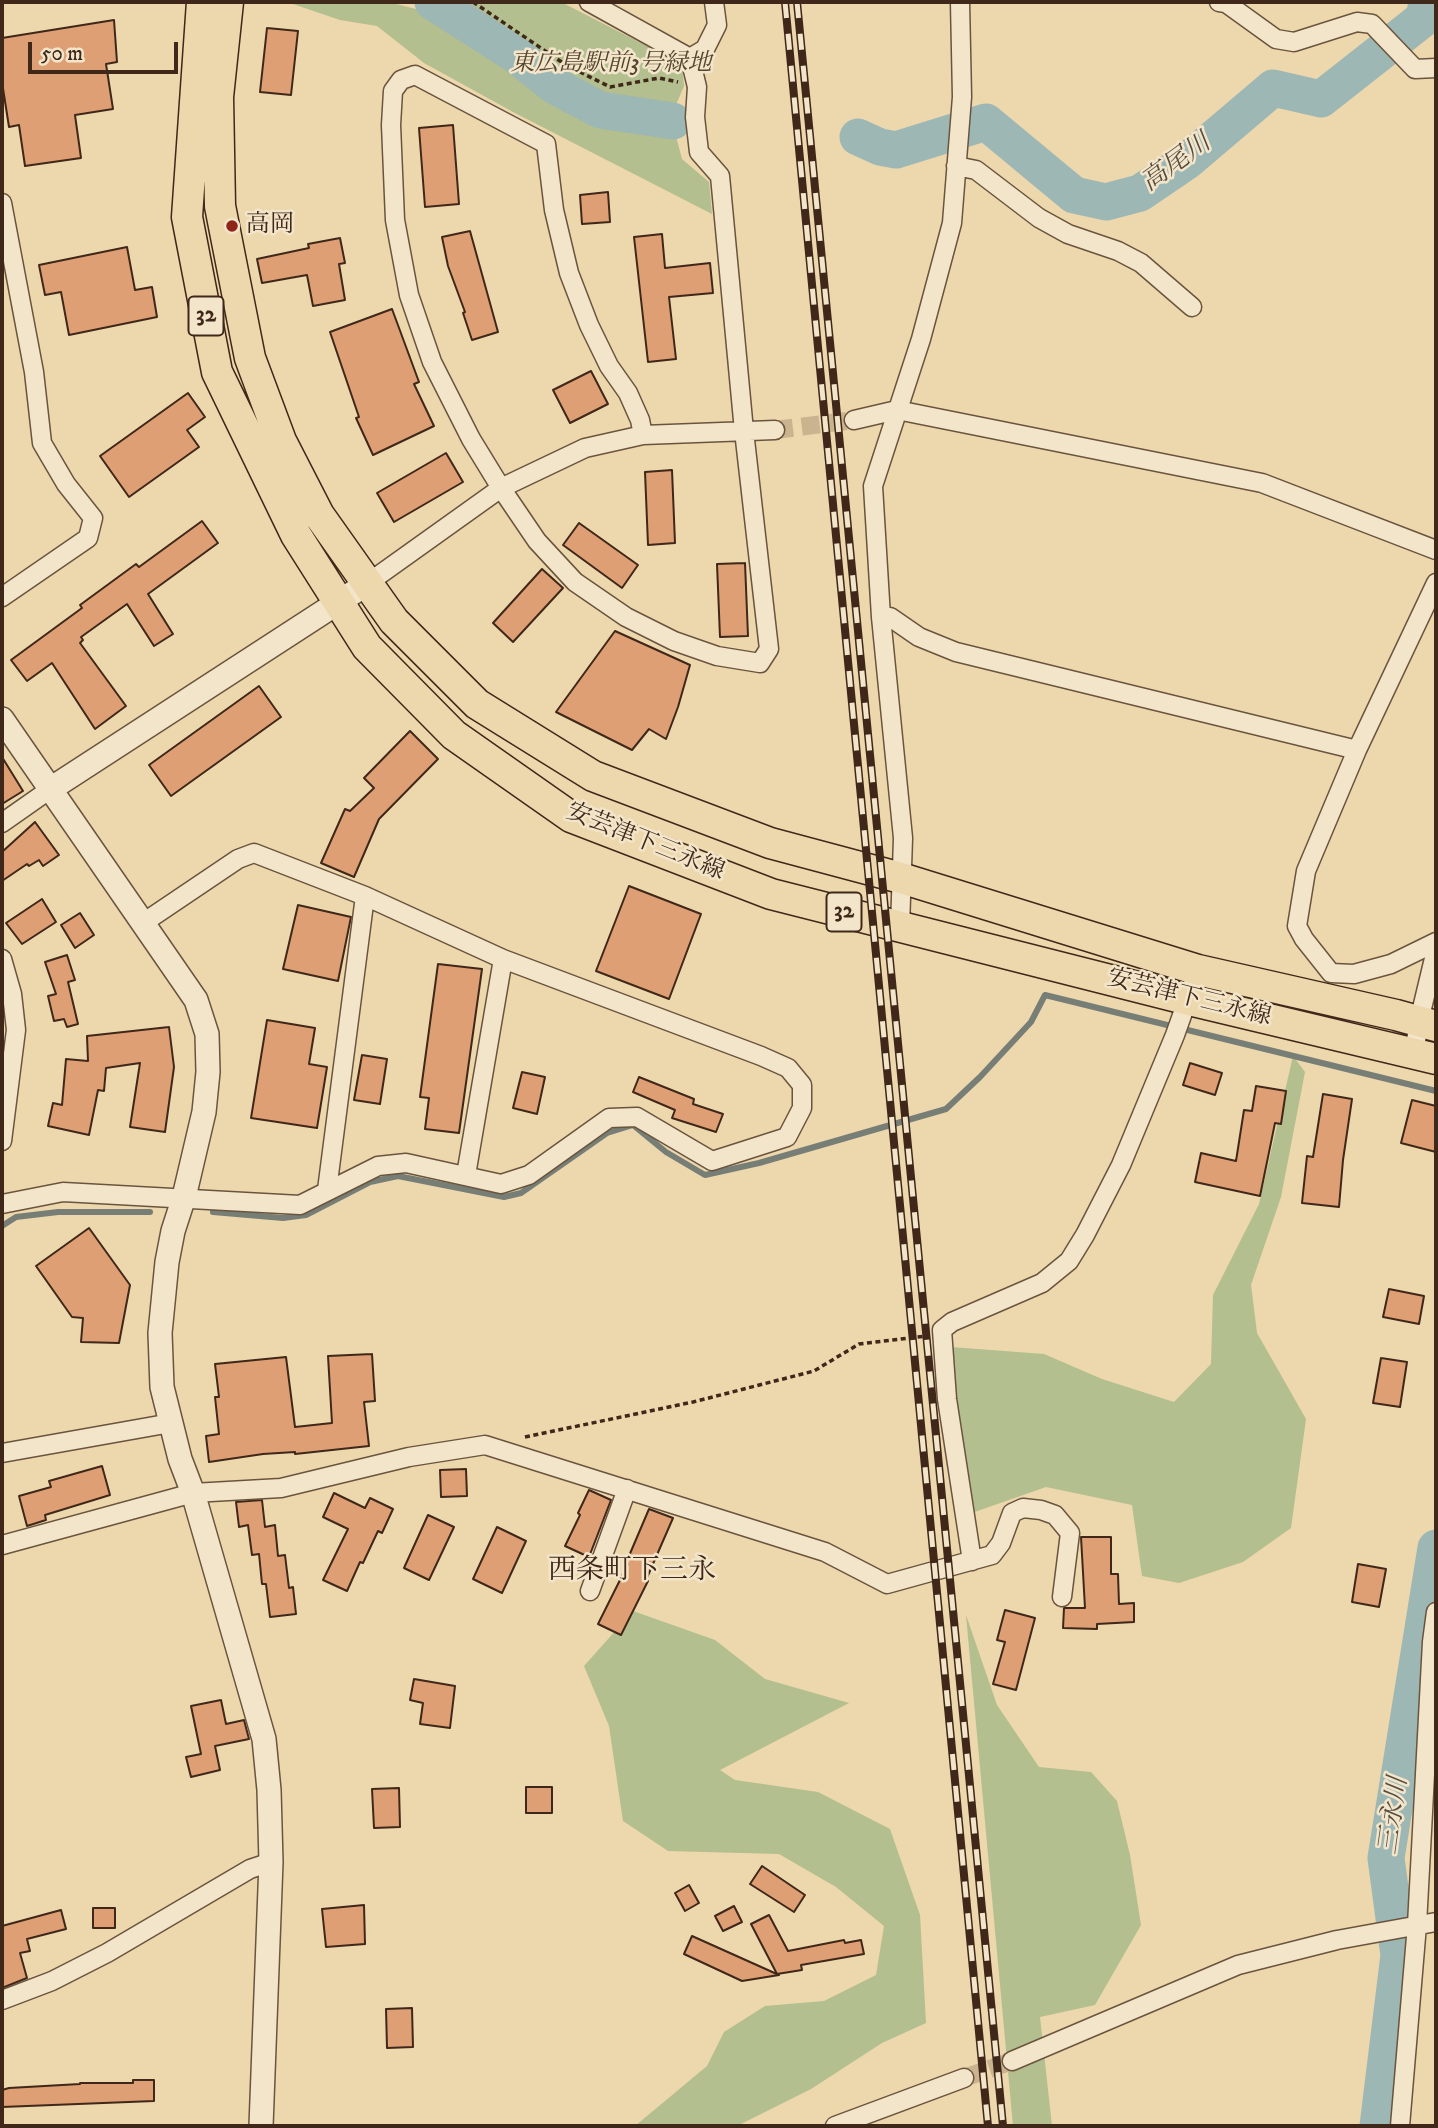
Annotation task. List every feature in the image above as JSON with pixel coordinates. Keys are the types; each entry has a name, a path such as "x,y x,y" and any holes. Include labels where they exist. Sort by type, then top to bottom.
{"main road":[{"name":"安芸津下三永線","path":"202,2 187,217 218,372 296,535 367,647 454,735 571,817 771,894 900,926 1182,1018 1425,1056"},
{"name":"安芸津下三永線","path":"228,2 218,97 220,206 250,358 281,441 319,516 394,621 477,704 593,776 770,843 901,878 1198,970 1428,1024"}],"street":[{"path":"589,2 690,58 697,87 695,117 699,152 720,176 744,431 769,649 760,663 717,656 674,641 626,617 575,582 537,541 501,488 471,439 432,362 410,295 395,220 391,125 393,91 401,80 415,75 547,144 554,210 569,273 609,366 628,393 640,420 643,435"},
{"path":"690,58 705,50 717,25 714,2"},
{"path":"900,926 903,838 881,617 873,486 921,339 952,223 962,97 960,2"},
{"path":"1219,2 1226,3 1276,39 1294,42 1357,22 1372,24 1415,69 1436,68"},
{"path":"956,166 976,170 1039,218 1068,234 1118,251 1141,263 1192,307"},
{"path":"2,203 34,372 42,443 66,484 93,518 88,538 2,597"},
{"path":"854,419 897,410 1262,483 1436,550"},
{"path":"2,823 368,583 501,488 585,448 643,435 775,430"},
{"path":"1436,583 1357,750 1306,871 1297,926 1331,972 1354,974 1391,964 1436,942"},
{"path":"881,617 890,617 919,637 956,652 1357,750"},
{"path":"2,719 197,1000 207,1034 208,1072 204,1112 173,1231 160,1333 162,1387 180,1459 193,1493 264,1739 271,1862 261,2126"},
{"path":"2,1204 63,1192 300,1205 378,1166 405,1163 501,1184 529,1175 609,1118 637,1117 712,1161 787,1137 802,1108 802,1085 788,1068 503,959 366,896 254,852 238,859 142,923"},
{"path":"327,1190 366,896"},
{"path":"1425,1056 1436,950"},
{"path":"2,958 12,994 16,1030 2,1141"},
{"path":"466,1175 503,959"},
{"path":"972,1561 947,1399 942,1330 952,1322 1042,1283 1069,1261 1121,1166 1182,1018 1198,970"},
{"path":"2,1453 171,1423"},
{"path":"2,1545 193,1493 281,1488 409,1457 485,1445 825,1552 887,1584 992,1555 1001,1543 1012,1513 1023,1508 1041,1510 1055,1515 1070,1533 1062,1597"},
{"path":"590,1591 627,1489"},
{"path":"1401,2126 1411,1927 1436,1612"},
{"path":"2,2000 52,1981 107,1953 250,1869 271,1862"},
{"path":"1012,2061 1238,1965 1337,1940 1436,1922"},
{"path":"835,2126 964,2078"}],"path":[{"path":"473,2 566,65 610,87 659,78 697,87"},
{"path":"524,1437 706,1399 814,1371 859,1344 923,1337 942,1330"}],"green space":[{"path":"287,2 388,2 420,10 441,17 522,74 599,121 637,129 673,125 682,159 709,182 712,214 424,63 377,26 340,20"},
{"name":"東広島駅前3号緑地","path":"447,2 561,2 682,64 684,86 673,112 614,105 560,76"},
{"path":"1293,1056 1305,1072 1281,1197 1251,1285 1257,1333 1306,1419 1291,1528 1243,1562 1179,1583 1142,1576 1132,1505 1046,1487 969,1514 951,1347 1044,1354 1102,1379 1174,1402 1211,1364 1213,1295 1259,1204"},
{"path":"633,1611 715,1640 765,1679 849,1703 720,1770 735,1780 818,1792 890,1829 920,1915 926,2023 882,2043 811,2089 737,2126 635,2126 707,2066 724,2032 765,2006 824,2001 876,1975 884,1926 836,1887 779,1854 668,1851 623,1821 609,1726 584,1666"},
{"path":"966,1615 997,1705 1039,1767 1091,1772 1117,1801 1130,1855 1141,1925 1095,2005 1040,2017 1052,2126 1013,2126"}],"building":[{"path":"114,20 117,62 106,64 113,109 75,115 81,158 25,166 19,125 9,127 2,82 2,38"},
{"path":"267,28 298,31 291,95 260,92"},
{"path":"453,125 459,204 425,207 419,128"},
{"path":"608,192 610,222 582,224 580,195"},
{"path":"470,231 498,332 472,340 448,266 442,237"},
{"path":"662,234 665,268 710,263 713,293 669,297 676,359 648,362 634,237"},
{"path":"340,238 345,263 339,264 345,300 313,306 307,275 262,283 257,259"},
{"path":"127,247 135,290 152,287 157,317 69,335 61,292 45,295 39,265"},
{"path":"392,309 419,382 414,384 434,426 373,455 356,418 359,417 330,332"},
{"path":"591,371 608,404 570,423 553,390"},
{"path":"188,393 205,417 187,430 199,447 129,497 100,456"},
{"path":"446,453 463,482 394,522 377,493"},
{"path":"672,470 675,543 648,545 645,472"},
{"path":"202,521 218,543 148,594 173,634 154,646 127,604 81,637 83,640 80,643 126,706 95,729 52,663 27,681 11,660 136,564 139,567"},
{"path":"579,523 638,565 622,588 563,545"},
{"path":"745,563 748,636 720,637 717,564"},
{"path":"542,569 563,588 513,642 493,623"},
{"path":"615,631 690,665 666,739 649,729 632,750 556,712"},
{"path":"259,686 281,717 171,796 149,765"},
{"path":"410,731 438,759 379,819 354,877 321,863 345,809 350,811 374,788 364,778"},
{"path":"2,757 23,791 2,804"},
{"path":"35,822 59,855 43,866 39,860 29,866 27,864 2,881 2,852"},
{"path":"629,886 701,914 669,999 596,971"},
{"path":"42,899 56,922 22,944 6,923"},
{"path":"298,905 351,917 338,981 283,969"},
{"path":"80,913 94,935 75,948 61,925"},
{"path":"67,955 75,980 68,982 78,1024 67,1027 64,1019 54,1021 48,996 56,994 45,962"},
{"path":"438,964 482,969 459,1133 425,1129 429,1098 420,1097"},
{"path":"267,1020 315,1028 309,1064 327,1067 317,1128 251,1118"},
{"path":"169,1027 174,1067 165,1132 130,1127 140,1063 106,1068 104,1091 98,1090 89,1135 48,1126 53,1103 62,1105 66,1059 88,1061 87,1036"},
{"path":"362,1055 387,1059 380,1104 354,1100"},
{"path":"1190,1063 1222,1073 1215,1095 1183,1085"},
{"path":"522,1072 545,1077 537,1114 513,1108"},
{"path":"639,1077 694,1099 693,1104 723,1114 716,1132 672,1118 675,1110 633,1092"},
{"path":"1256,1086 1286,1091 1281,1124 1275,1123 1260,1196 1195,1182 1201,1153 1236,1161 1244,1110 1252,1111"},
{"path":"1323,1094 1352,1099 1339,1207 1302,1203 1307,1156 1313,1157"},
{"path":"1412,1100 1436,1106 1436,1152 1401,1143"},
{"path":"89,1228 130,1285 119,1343 81,1342 83,1318 72,1317 36,1266"},
{"path":"1389,1289 1424,1296 1419,1324 1383,1317"},
{"path":"372,1354 375,1401 364,1402 369,1446 295,1454 263,1454 209,1462 206,1436 219,1434 215,1397 219,1397 215,1364 286,1357 295,1427 332,1423 328,1356"},
{"path":"1381,1358 1407,1362 1400,1407 1373,1403"},
{"path":"102,1466 110,1495 45,1515 46,1520 27,1526 19,1496 51,1487 49,1481"},
{"path":"466,1469 467,1496 441,1497 440,1470"},
{"path":"589,1490 611,1500 589,1557 565,1546"},
{"path":"334,1493 365,1508 370,1498 393,1509 382,1533 378,1531 363,1563 360,1562 347,1591 323,1580 348,1529 323,1517"},
{"path":"262,1500 265,1527 275,1525 278,1556 285,1555 289,1588 293,1587 296,1614 270,1617 266,1584 262,1584 259,1554 252,1555 248,1525 239,1527 236,1502"},
{"path":"649,1509 673,1518 646,1580 648,1581 621,1635 598,1624 628,1564 626,1563"},
{"path":"428,1515 454,1527 429,1580 404,1568"},
{"path":"497,1527 526,1541 502,1593 473,1579"},
{"path":"1081,1537 1111,1537 1111,1574 1118,1574 1119,1604 1134,1603 1134,1622 1097,1624 1097,1629 1063,1628 1064,1608 1085,1608"},
{"path":"1358,1564 1386,1569 1379,1607 1352,1602"},
{"path":"1005,1610 1035,1618 1016,1690 993,1684 1005,1642 997,1640"},
{"path":"414,1679 455,1686 450,1728 420,1724 423,1703 410,1700"},
{"path":"221,1700 226,1724 244,1720 249,1739 215,1746 220,1770 191,1777 186,1757 201,1754 191,1706"},
{"path":"526,1787 552,1787 552,1813 526,1813"},
{"path":"399,1788 400,1827 374,1828 372,1789"},
{"path":"762,1866 805,1895 794,1912 750,1884"},
{"path":"689,1885 699,1903 685,1911 675,1893"},
{"path":"364,1905 365,1944 326,1947 322,1909"},
{"path":"734,1906 742,1922 723,1931 715,1916"},
{"path":"93,1908 115,1908 115,1928 93,1928"},
{"path":"61,1910 66,1929 27,1939 30,1951 20,1953 27,1978 2,1988 2,1926"},
{"path":"769,1915 788,1951 844,1940 845,1943 861,1940 864,1954 801,1965 802,1970 777,1974 751,1924"},
{"path":"692,1936 779,1975 742,1981 684,1954"},
{"path":"412,2008 413,2047 387,2048 386,2009"},
{"path":"133,2080 154,2080 154,2101 2,2107 2,2090 9,2088 80,2083 133,2083"}],"waterway":[{"name":"高尾川","path":"433,2 516,55 555,86 600,110 673,121"},
{"name":"高尾川","path":"858,137 880,147 896,150 986,122 1074,195 1106,202 1140,193 1187,161 1273,88 1321,99 1424,18 1427,2"},
{"path":"213,1212 283,1218 306,1215 370,1182 398,1176 504,1197 521,1193 607,1133 633,1125 666,1152 705,1175 759,1163 946,1109 1031,1022 1045,995 1436,1091"},
{"path":"2,1226 16,1217 58,1212 150,1212"},
{"name":"三永川","path":"1378,2126 1399,1955 1386,1858 1436,1548"}],"tunnel":[{"path":"775,430 854,420"},
{"path":"964,2078 1012,2061"}],"railway":[{"path":"785,2 988,2126"},
{"path":"797,2 1003,2126"}],"place":[{"name":"高岡","path":"232,226"}],"district":[{"name":"西条町下三永","path":"632,1572"}]}
